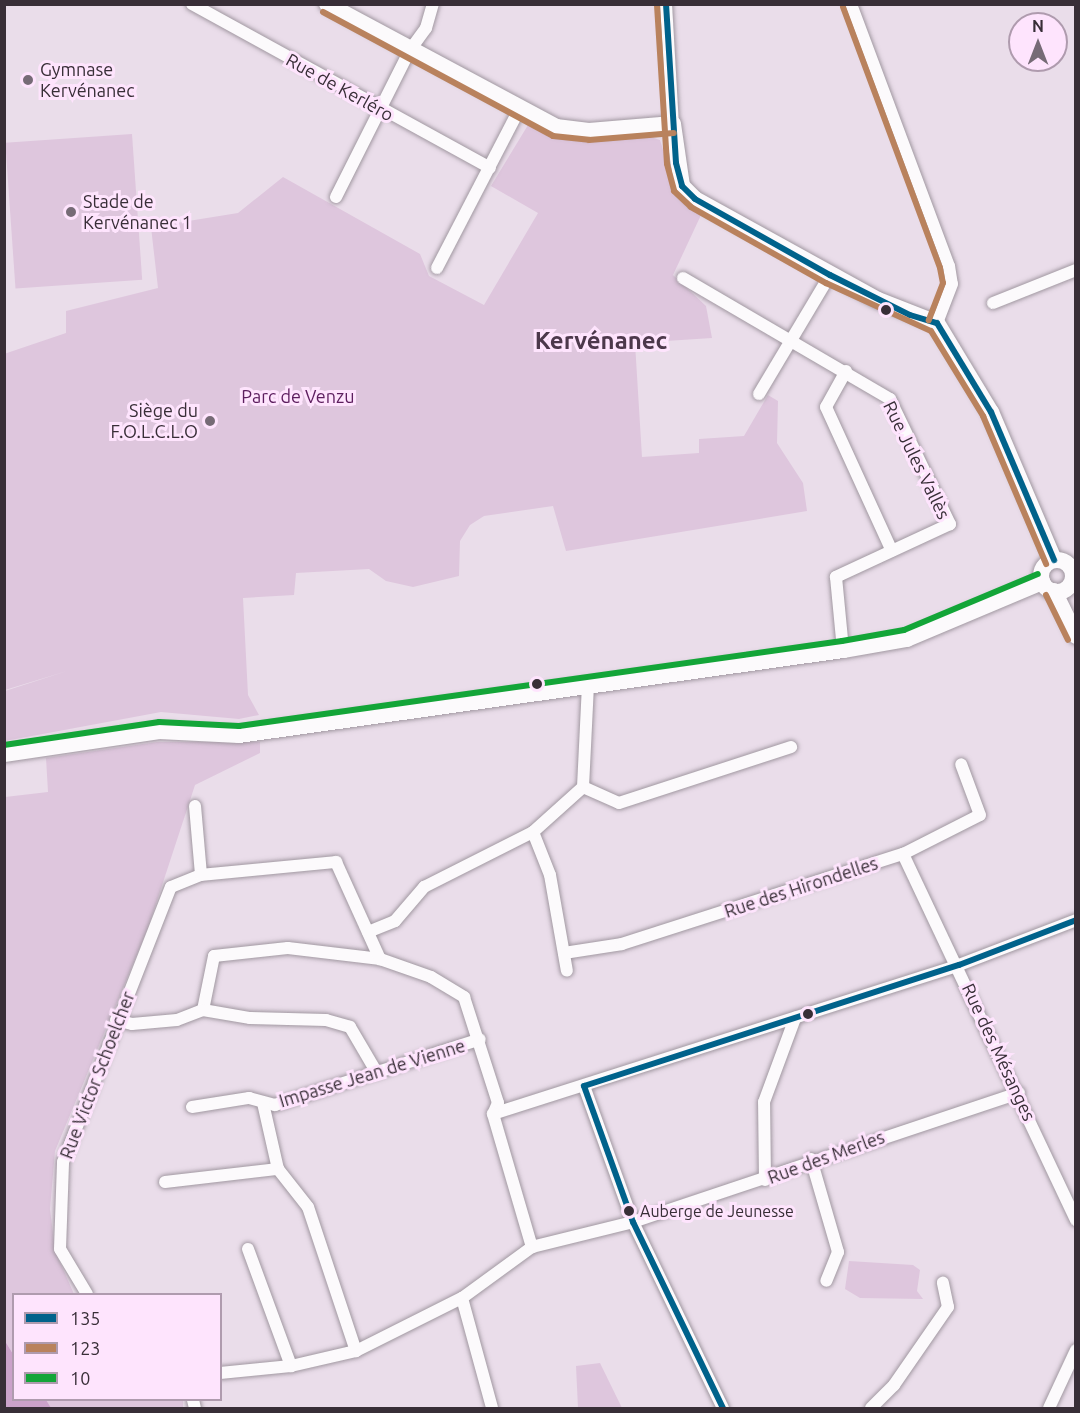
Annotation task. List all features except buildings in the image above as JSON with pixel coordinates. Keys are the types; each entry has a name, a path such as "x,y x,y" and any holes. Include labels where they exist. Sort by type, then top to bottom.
{"street":[{"path":"327,4 520,108 573,130 673,124"},
{"path":"336,197 382,110 410,50 426,28 433,4"},
{"path":"666,4 673,124 682,186 695,199 830,275 910,315 937,323 991,412 1065,581 1076,636"},
{"path":"851,4 949,266 952,284 937,323"},
{"name":"Rue de Kerléro","path":"191,5 490,168"},
{"path":"437,268 520,108"},
{"path":"993,303 1076,270"},
{"path":"759,394 794,342 830,275"},
{"name":"Rue Jules Vallès","path":"683,278 846,371 890,399 950,524 836,578 843,650"},
{"path":"846,371 825,407 892,551"},
{"path":"1054,560 1044,566 1065,581"},
{"path":"4,754 159,731 239,735 843,650 907,639 1065,581"},
{"path":"368,932 395,921 424,887 533,832 583,787 588,686"},
{"path":"583,787 619,803 791,747"},
{"name":"Rue des Hirondelles","path":"564,954 622,944 903,854 980,815 961,764"},
{"path":"195,806 201,875"},
{"path":"533,832 550,875 567,971"},
{"name":"Rue des Mésanges","path":"903,854 959,965 1075,1219"},
{"name":"Rue Victor Schoelcher","path":"86,1293 60,1249 63,1162 116,1020 171,887 201,875 336,862 380,958"},
{"path":"494,1114 959,965 1076,920"},
{"path":"203,1010 214,956 288,948 380,958 439,982 464,997 473,1015 498,1103 494,1114 532,1246 462,1298 356,1351 291,1366 222,1373"},
{"path":"116,1020 132,1024 177,1020 203,1010 250,1018 326,1020 350,1027 377,1072"},
{"path":"765,1180 764,1102 795,1018"},
{"name":"Impasse Jean de Vienne","path":"192,1107 249,1098 275,1105 480,1040"},
{"path":"584,1086 633,1222 723,1408"},
{"name":"Rue des Merles","path":"532,1246 633,1222 765,1180 811,1159 1019,1093"},
{"path":"263,1103 278,1170 308,1207 356,1351"},
{"path":"811,1159 838,1252 825,1281"},
{"path":"165,1182 278,1170"},
{"path":"248,1249 291,1366"},
{"path":"871,1408 894,1385 948,1307 943,1283"},
{"path":"462,1298 492,1408"},
{"path":"1049,1408 1076,1350"}],"green space":[{"name":"Parc de Venzu","path":"528,125 554,138 583,141 648,136 660,140 677,194 701,215 673,275 706,306 712,338 635,343 642,457 699,453 699,439 744,436 768,395 778,401 777,443 803,483 807,511 566,551 553,506 484,516 470,525 460,541 459,576 413,587 386,581 369,569 296,573 294,595 243,598 248,695 259,715 239,719 161,712 5,741 5,691 67,671 5,690 4,354 66,333 66,311 158,288 151,227 238,213 283,177 420,254 429,276 484,305 538,213 491,186"},
{"name":"Stade de Kervénanec 1","path":"132,134 142,280 15,289 5,143"},
{"path":"157,742 260,742 260,753 195,785 148,928 55,1151 50,1209 55,1251 74,1293 12,1293 12,1352 5,1341 5,797 48,792 46,758"},
{"path":"849,1261 913,1265 920,1270 917,1291 923,1299 860,1298 845,1289"},
{"path":"600,1363 622,1408 578,1408 576,1366"},
{"path":"46,1401 183,1401 183,1408 46,1408"}],"shaded area":[{"path":"5,1341 12,1352 12,1401 47,1401 51,1408 5,1408"}],"transit line":[{"name":"135","path":"666,4 676,163 682,186 695,199 830,275 910,315 937,323 991,412 1054,560"},
{"name":"123","path":"657,5 667,164 674,191 691,207 826,283 931,331 983,416 1046,564"},
{"name":"123","path":"843,7 940,268 943,283 929,320"},
{"name":"123","path":"323,12 553,136 589,140 674,133"},
{"name":"10","path":"4,745 159,722 239,726 842,641 904,630 1038,574"},
{"name":"123","path":"1046,595 1068,640"},
{"name":"135","path":"584,1086 959,965 1076,920"},
{"name":"135","path":"584,1086 633,1222 723,1408"}],"place":[{"name":"Gymnase Kervénanec","path":"28,80"},
{"name":"Stade de Kervénanec 1","path":"71,212"},
{"name":"Siège du F.O.L.C.L.O","path":"210,421"},
{"name":"Auberge de Jeunesse","path":"629,1211"}],"district":[{"name":"Kervénanec","path":"601,341"}]}
